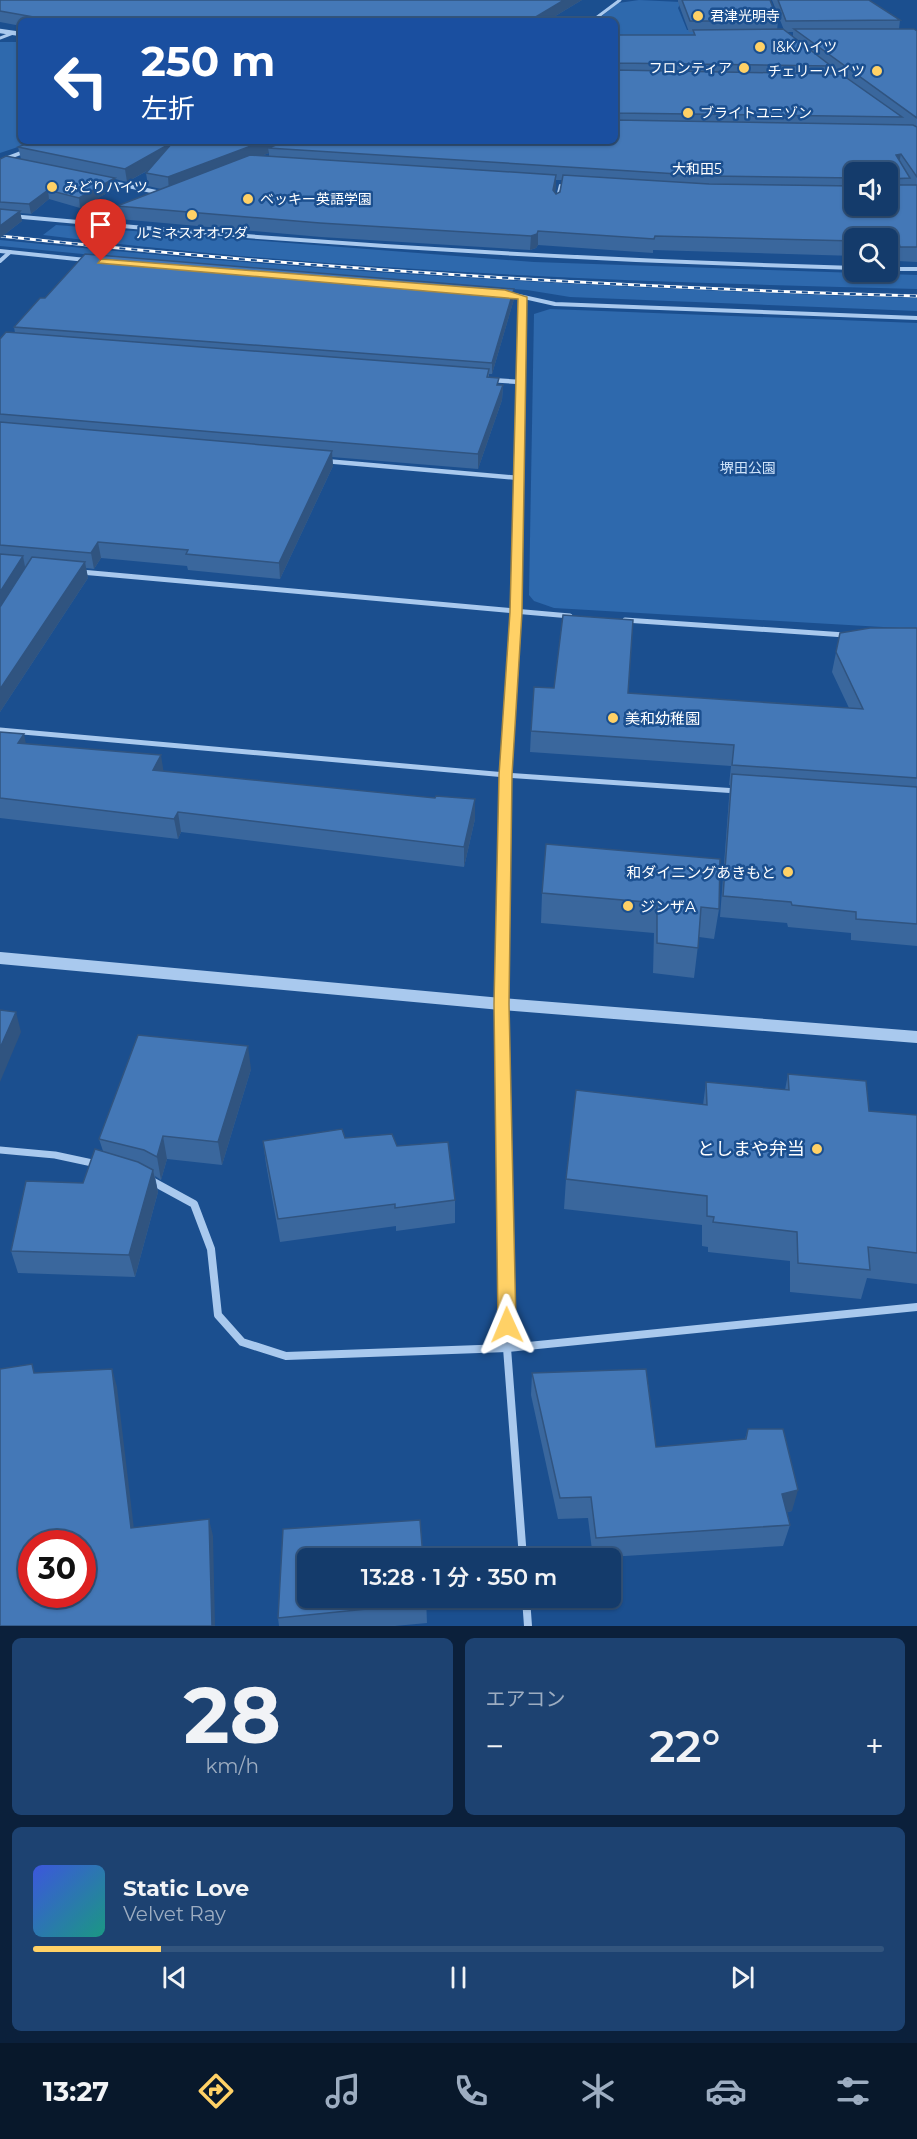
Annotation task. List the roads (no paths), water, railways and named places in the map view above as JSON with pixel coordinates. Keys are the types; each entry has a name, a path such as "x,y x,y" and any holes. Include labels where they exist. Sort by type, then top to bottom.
{"street":[{"path":"596,18 620,0"},
{"path":"0,31 18,34"},
{"path":"0,38 13,33"},
{"path":"1,160 31,149"},
{"path":"1,160 13,163"},
{"path":"103,181 170,195 159,199"},
{"path":"548,184 572,185"},
{"path":"94,224 127,212"},
{"path":"0,215 94,224 645,263 844,268"},
{"path":"0,251 90,260"},
{"path":"0,261 10,252"},
{"path":"898,268 917,269"},
{"path":"505,293 555,304 917,318"},
{"path":"522,1548 507,1348 501,1004 506,775 516,612 523,297"},
{"path":"484,379 520,382"},
{"path":"318,460 519,478"},
{"path":"70,571 582,617"},
{"path":"618,619 857,635"},
{"path":"0,730 506,775 741,791"},
{"path":"0,958 501,1004 917,1037"},
{"path":"0,1150 55,1155 109,1166"},
{"path":"138,1176 157,1183 194,1204 210,1249 218,1315 242,1341 286,1356 507,1348 917,1307"},
{"path":"527,1608 528,1626"}],"lane":[{"path":"556,204 560,184"}],"railway":[{"path":"0,236 229,258 458,275 917,296"}],"place":[{"name":"君津光明寺","path":"698,16"},
{"name":"I&Kハイツ","path":"760,47"},
{"name":"フロンティア","path":"744,68"},
{"name":"チェリーハイツ","path":"877,71"},
{"name":"ブライトユニゾン","path":"688,113"},
{"name":"みどりハイツ","path":"52,187"},
{"name":"ベッキー英語学園","path":"248,199"},
{"name":"ルミネスオオワダ","path":"192,215"},
{"name":"美和幼稚園","path":"613,718"},
{"name":"和ダイニングあきもと","path":"788,872"},
{"name":"ジンザA","path":"628,906"},
{"name":"としまや弁当","path":"817,1149"}],"district":[{"name":"大和田5","path":"697,169"}],"park label":[{"name":"堺田公園","path":"748,468"}]}
